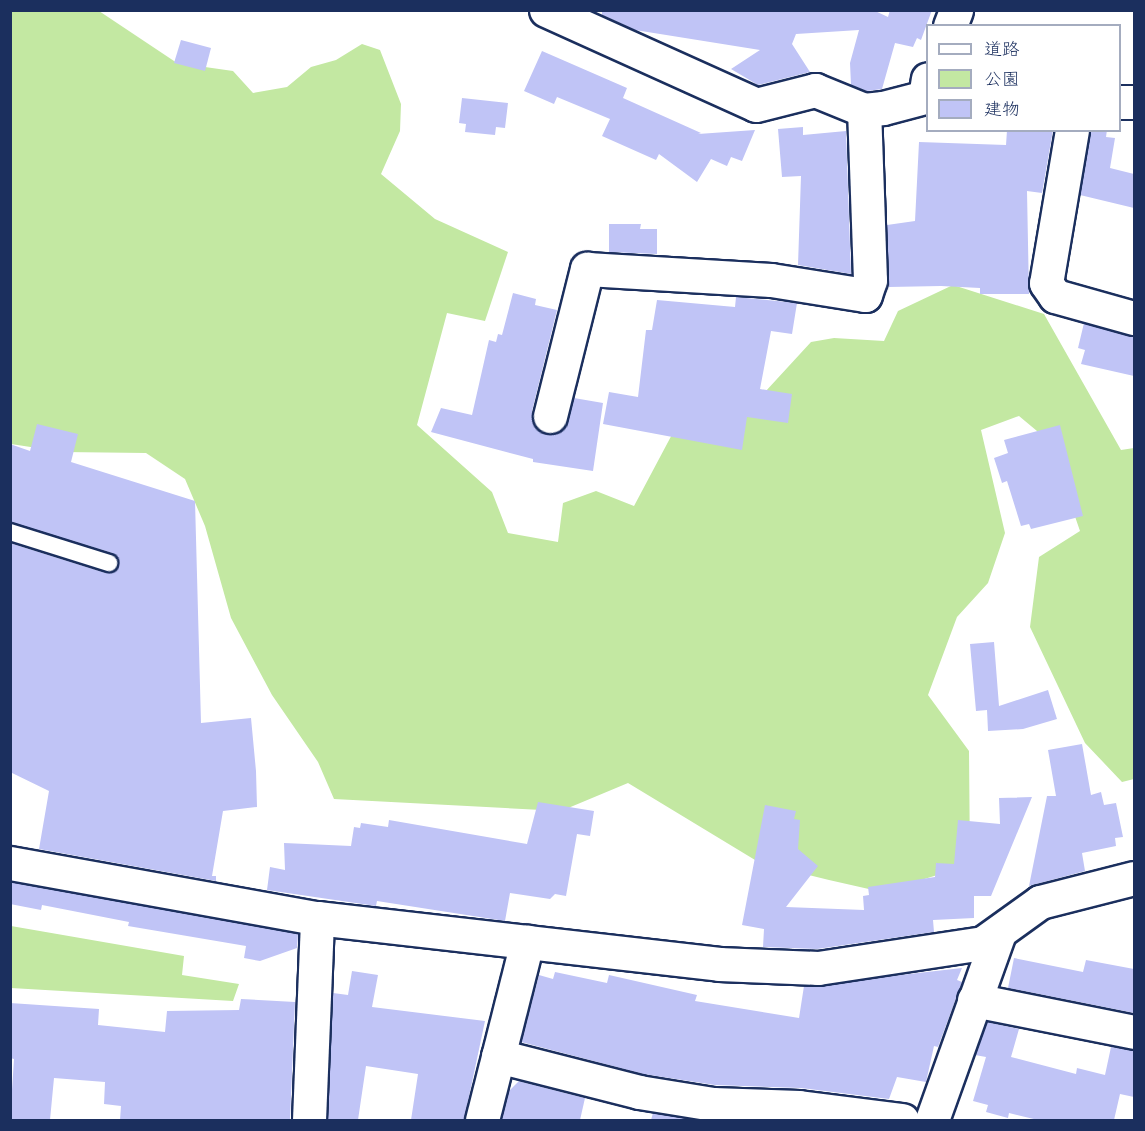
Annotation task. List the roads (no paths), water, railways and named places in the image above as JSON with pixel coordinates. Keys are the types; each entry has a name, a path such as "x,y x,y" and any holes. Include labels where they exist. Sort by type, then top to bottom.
{"street":[{"path":"546,10 756,105 815,90 864,110 926,91"},
{"path":"550,416 587,269 771,280 865,295 870,279 864,110"},
{"path":"1072,132 1046,283 1055,296 1134,318"},
{"path":"10,863 317,918 719,963 818,968 983,943 998,936 1040,902 1134,878"},
{"path":"309,1120 317,918"},
{"path":"932,1120 998,936"},
{"path":"482,1120 527,942"},
{"path":"974,1000 1134,1032"},
{"path":"498,1056 639,1092 703,1102 799,1107 902,1120"}],"lane":[{"path":"10,532 109,563"}]}
